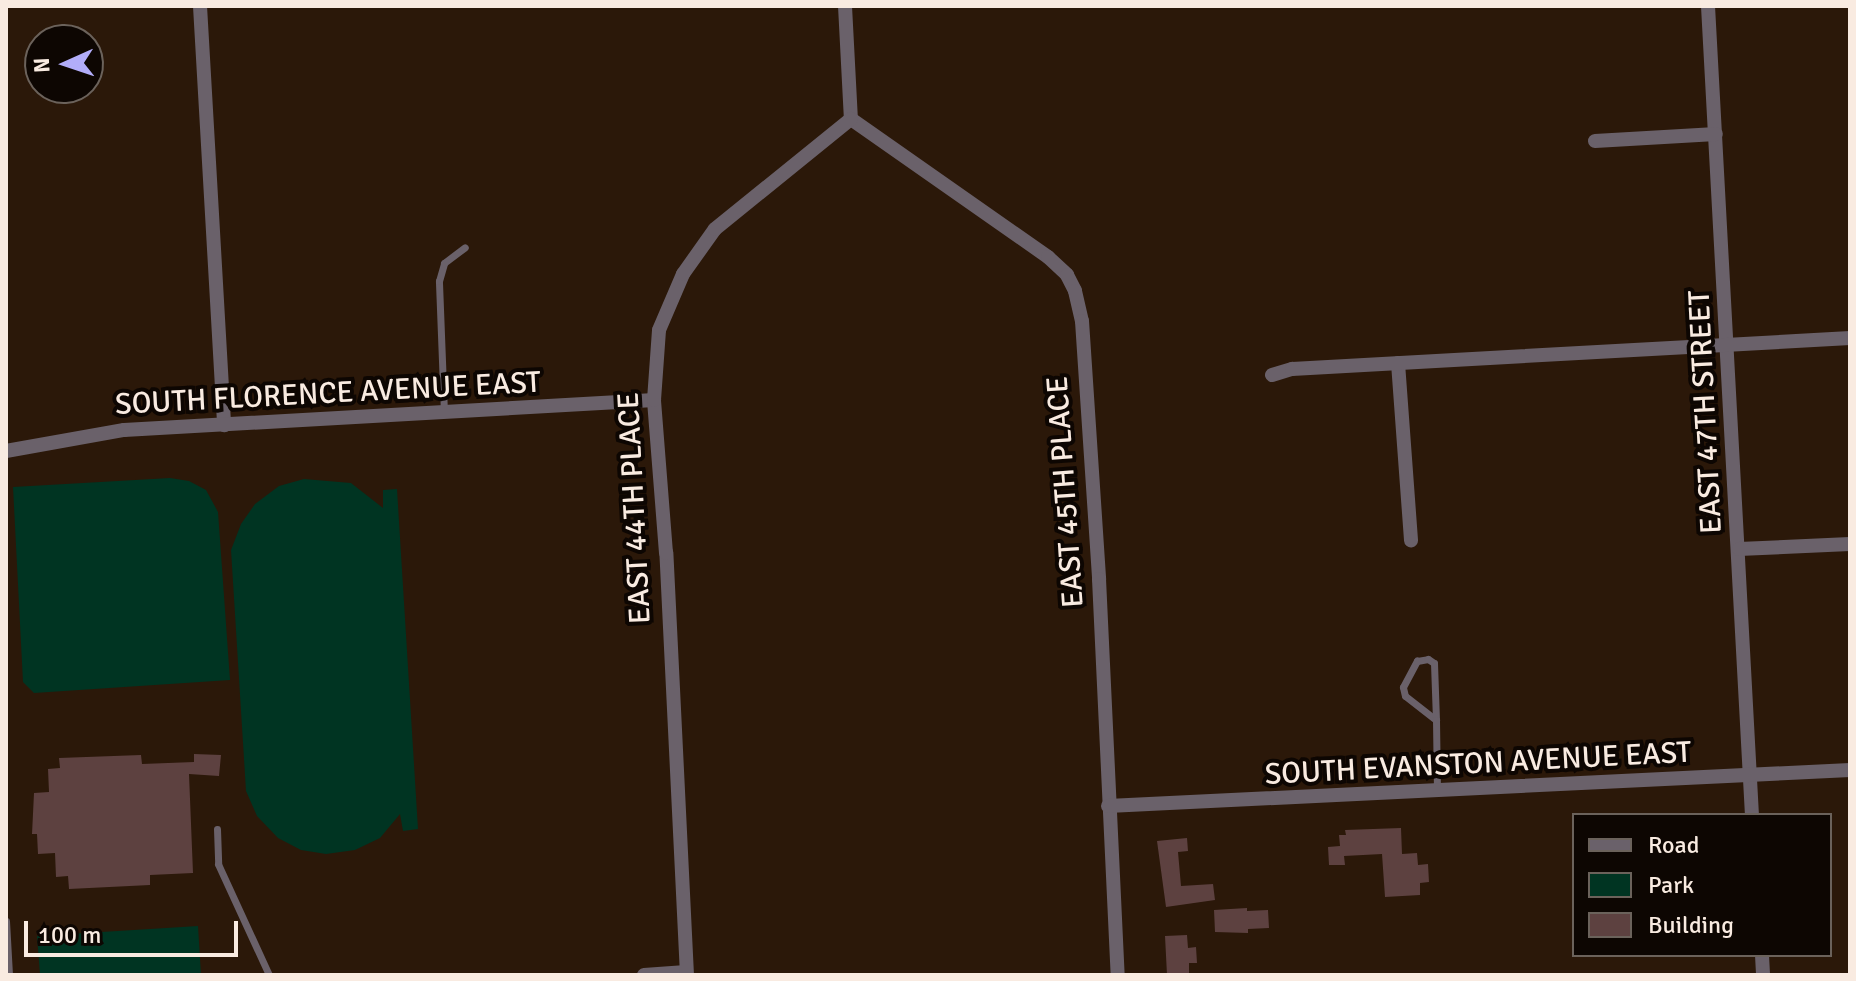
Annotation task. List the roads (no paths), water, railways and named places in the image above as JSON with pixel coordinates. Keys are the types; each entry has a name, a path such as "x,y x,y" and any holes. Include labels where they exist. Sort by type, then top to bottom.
{"street":[{"path":"200,6 224,425"},
{"path":"845,6 851,119"},
{"name":"EAST 47TH STREET","path":"1708,6 1752,813"},
{"name":"EAST 44TH PLACE","path":"686,974 666,553 654,400 659,330 670,298 700,247 738,208 851,119"},
{"name":"EAST 45TH PLACE","path":"851,119 1048,257 1067,275 1075,291 1082,321 1099,579 1118,975"},
{"path":"1595,141 1716,134"},
{"path":"1272,375 1292,369 1850,338"},
{"path":"1398,363 1411,541"},
{"name":"SOUTH FLORENCE AVENUE EAST","path":"6,451 124,430 654,400"},
{"path":"1739,549 1850,544"},
{"name":"SOUTH EVANSTON AVENUE EAST","path":"1108,806 1750,778 1850,770"},
{"path":"644,975 686,974"}],"lane":[{"path":"444,413 439,281 444,263 465,247"},
{"path":"1436,720 1405,696 1403,687 1417,661 1428,659 1434,663 1436,720 1437,793"},
{"path":"217,829 218,864 235,908 269,975"},
{"path":"6,921 9,975"}]}
